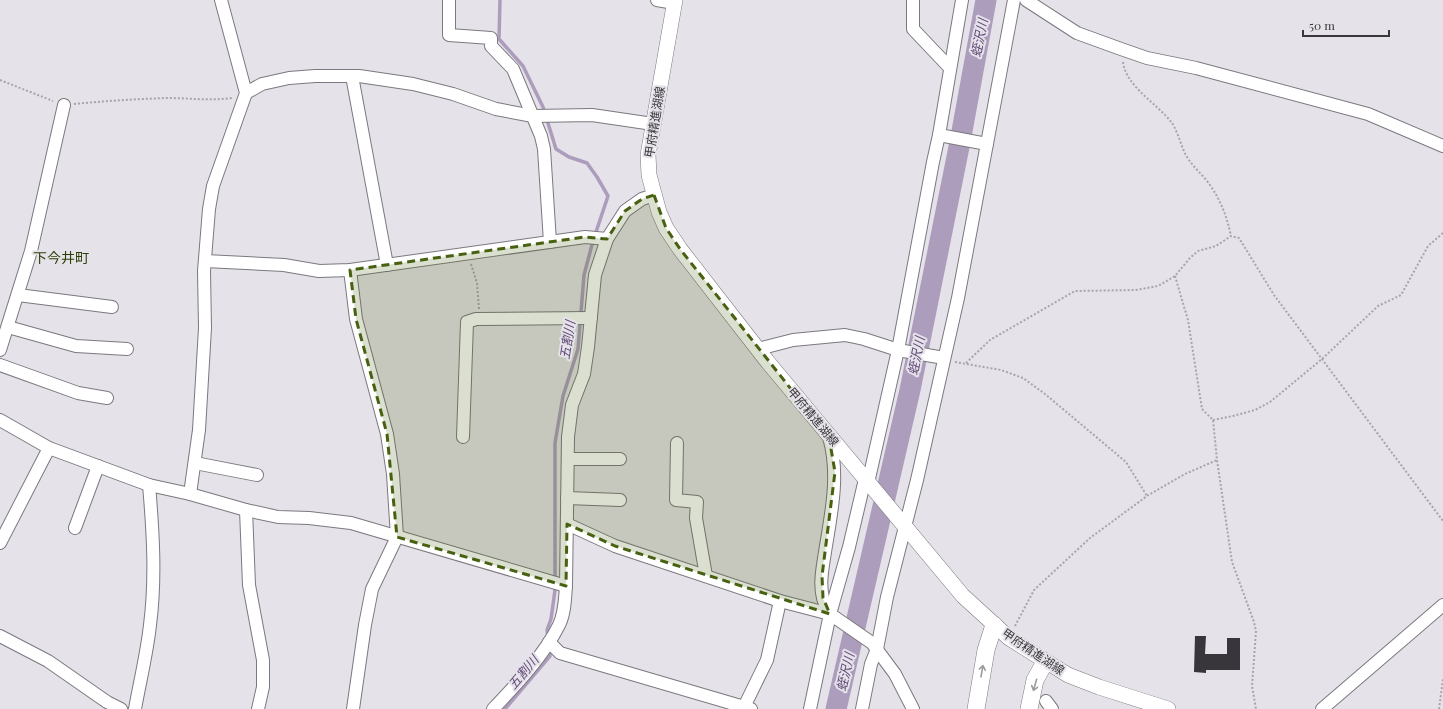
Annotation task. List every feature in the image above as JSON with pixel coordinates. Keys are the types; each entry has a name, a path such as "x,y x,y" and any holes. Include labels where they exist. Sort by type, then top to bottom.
{"highway":[{"path":"976,709 986,650 994,626"},
{"path":"1029,709 1035,680 1045,662"}],"main road":[{"name":"甲府精進湖線","path":"674,2 648,155 649,175 654,195 666,228 680,249 758,349 867,483 963,596 994,626 1045,662 1068,675 1099,687 1168,709"}],"street":[{"path":"190,494 198,441 204,360 205,261 209,209 213,186 246,93 221,0"},
{"path":"449,0 449,35 491,38 492,46 513,69 533,116 544,149 550,242"},
{"path":"657,0 674,2"},
{"path":"913,0 913,29 950,68"},
{"path":"810,709 834,617 849,547 867,483 900,350 932,162 941,136 950,68 962,0"},
{"path":"862,709 903,526 917,480 941,358 958,298 982,143 1014,0"},
{"path":"1026,0 1077,33 1121,49 1147,58 1196,68 1368,114 1443,146"},
{"path":"246,93 262,84 289,78 352,76 413,84 453,94 496,109 533,116 592,116 653,124"},
{"path":"352,76 387,265"},
{"path":"0,350 32,251 64,105"},
{"path":"941,136 982,143"},
{"path":"493,709 508,694 543,651 560,624 565,603 566,586 568,437 572,405 584,374 595,275 607,239 626,211 642,199 654,195"},
{"path":"205,261 284,265 319,271 350,270 585,237 607,239"},
{"path":"350,270 356,319 387,434 393,474 397,537 372,589 365,625 353,709"},
{"path":"18,295 112,307"},
{"path":"463,437 467,322 479,320 591,318"},
{"path":"8,326 76,346 127,349"},
{"path":"758,349 793,340 845,335 900,350 941,358"},
{"path":"0,365 78,392 107,398"},
{"path":"0,420 48,448 149,485 278,517 309,518 351,524 566,586"},
{"path":"829,437 833,450 835,472 833,498 822,576 823,598 834,617"},
{"path":"676,443 676,500 697,502 696,518 706,576"},
{"path":"0,543 48,448"},
{"path":"568,459 620,459"},
{"path":"195,463 257,475"},
{"path":"75,528 98,466"},
{"path":"135,709 150,625 153,531 149,485"},
{"path":"567,498 620,500"},
{"path":"246,510 249,585 263,660 263,687 258,709"},
{"path":"567,524 615,546 780,601 834,617 875,646 895,674 913,709"},
{"path":"549,642 560,653 748,708 767,660 780,601"},
{"path":"1322,709 1443,605"},
{"path":"0,636 48,661 107,702 121,709"}],"path":[{"path":"1121,49 1123,65 1130,80 1172,124 1187,157 1210,185 1222,204 1231,236"},
{"path":"0,80 64,105 134,99 170,98 214,100 232,98 246,93"},
{"path":"1213,420 1255,410 1270,402 1322,359 1378,306 1401,295 1428,246 1443,233"},
{"path":"966,363 990,340 1075,290 1136,290 1158,286 1175,276 1198,251 1216,246 1231,236 1239,238 1274,295 1443,521"},
{"path":"469,253 477,283 479,320"},
{"path":"1175,276 1188,320 1202,409 1213,420 1217,460 1232,562 1256,631 1252,686 1256,709"},
{"path":"941,358 952,362 966,363 1001,370 1024,378 1126,462 1147,496"},
{"path":"1009,638 1034,590 1090,538 1147,496 1185,474 1217,460"},
{"path":"1439,709 1443,679"}],"highlighted area":[{"path":"654,195 666,228 680,249 829,437 835,472 822,576 823,598 830,614 615,546 567,524 566,586 397,537 387,434 356,319 350,270 585,237 607,239 625,211 642,199"}],"building":[{"path":"1195,636 1206,636 1205,654 1227,654 1227,638 1240,638 1240,670 1206,670 1206,673 1194,672"}],"waterway":[{"name":"五割川","path":"500,0 499,39 523,66 543,107 556,149 569,157 587,163 608,196 595,235"},
{"name":"蛭沢川","path":"836,709 910,390 960,142 986,0"},
{"name":"五割川","path":"548,637 547,630 551,619 555,590 555,443 563,396 578,349 584,275 593,241"},
{"name":"五割川","path":"505,709 550,656 549,649"}],"district":[{"name":"下今井町","path":"61,258"}]}
